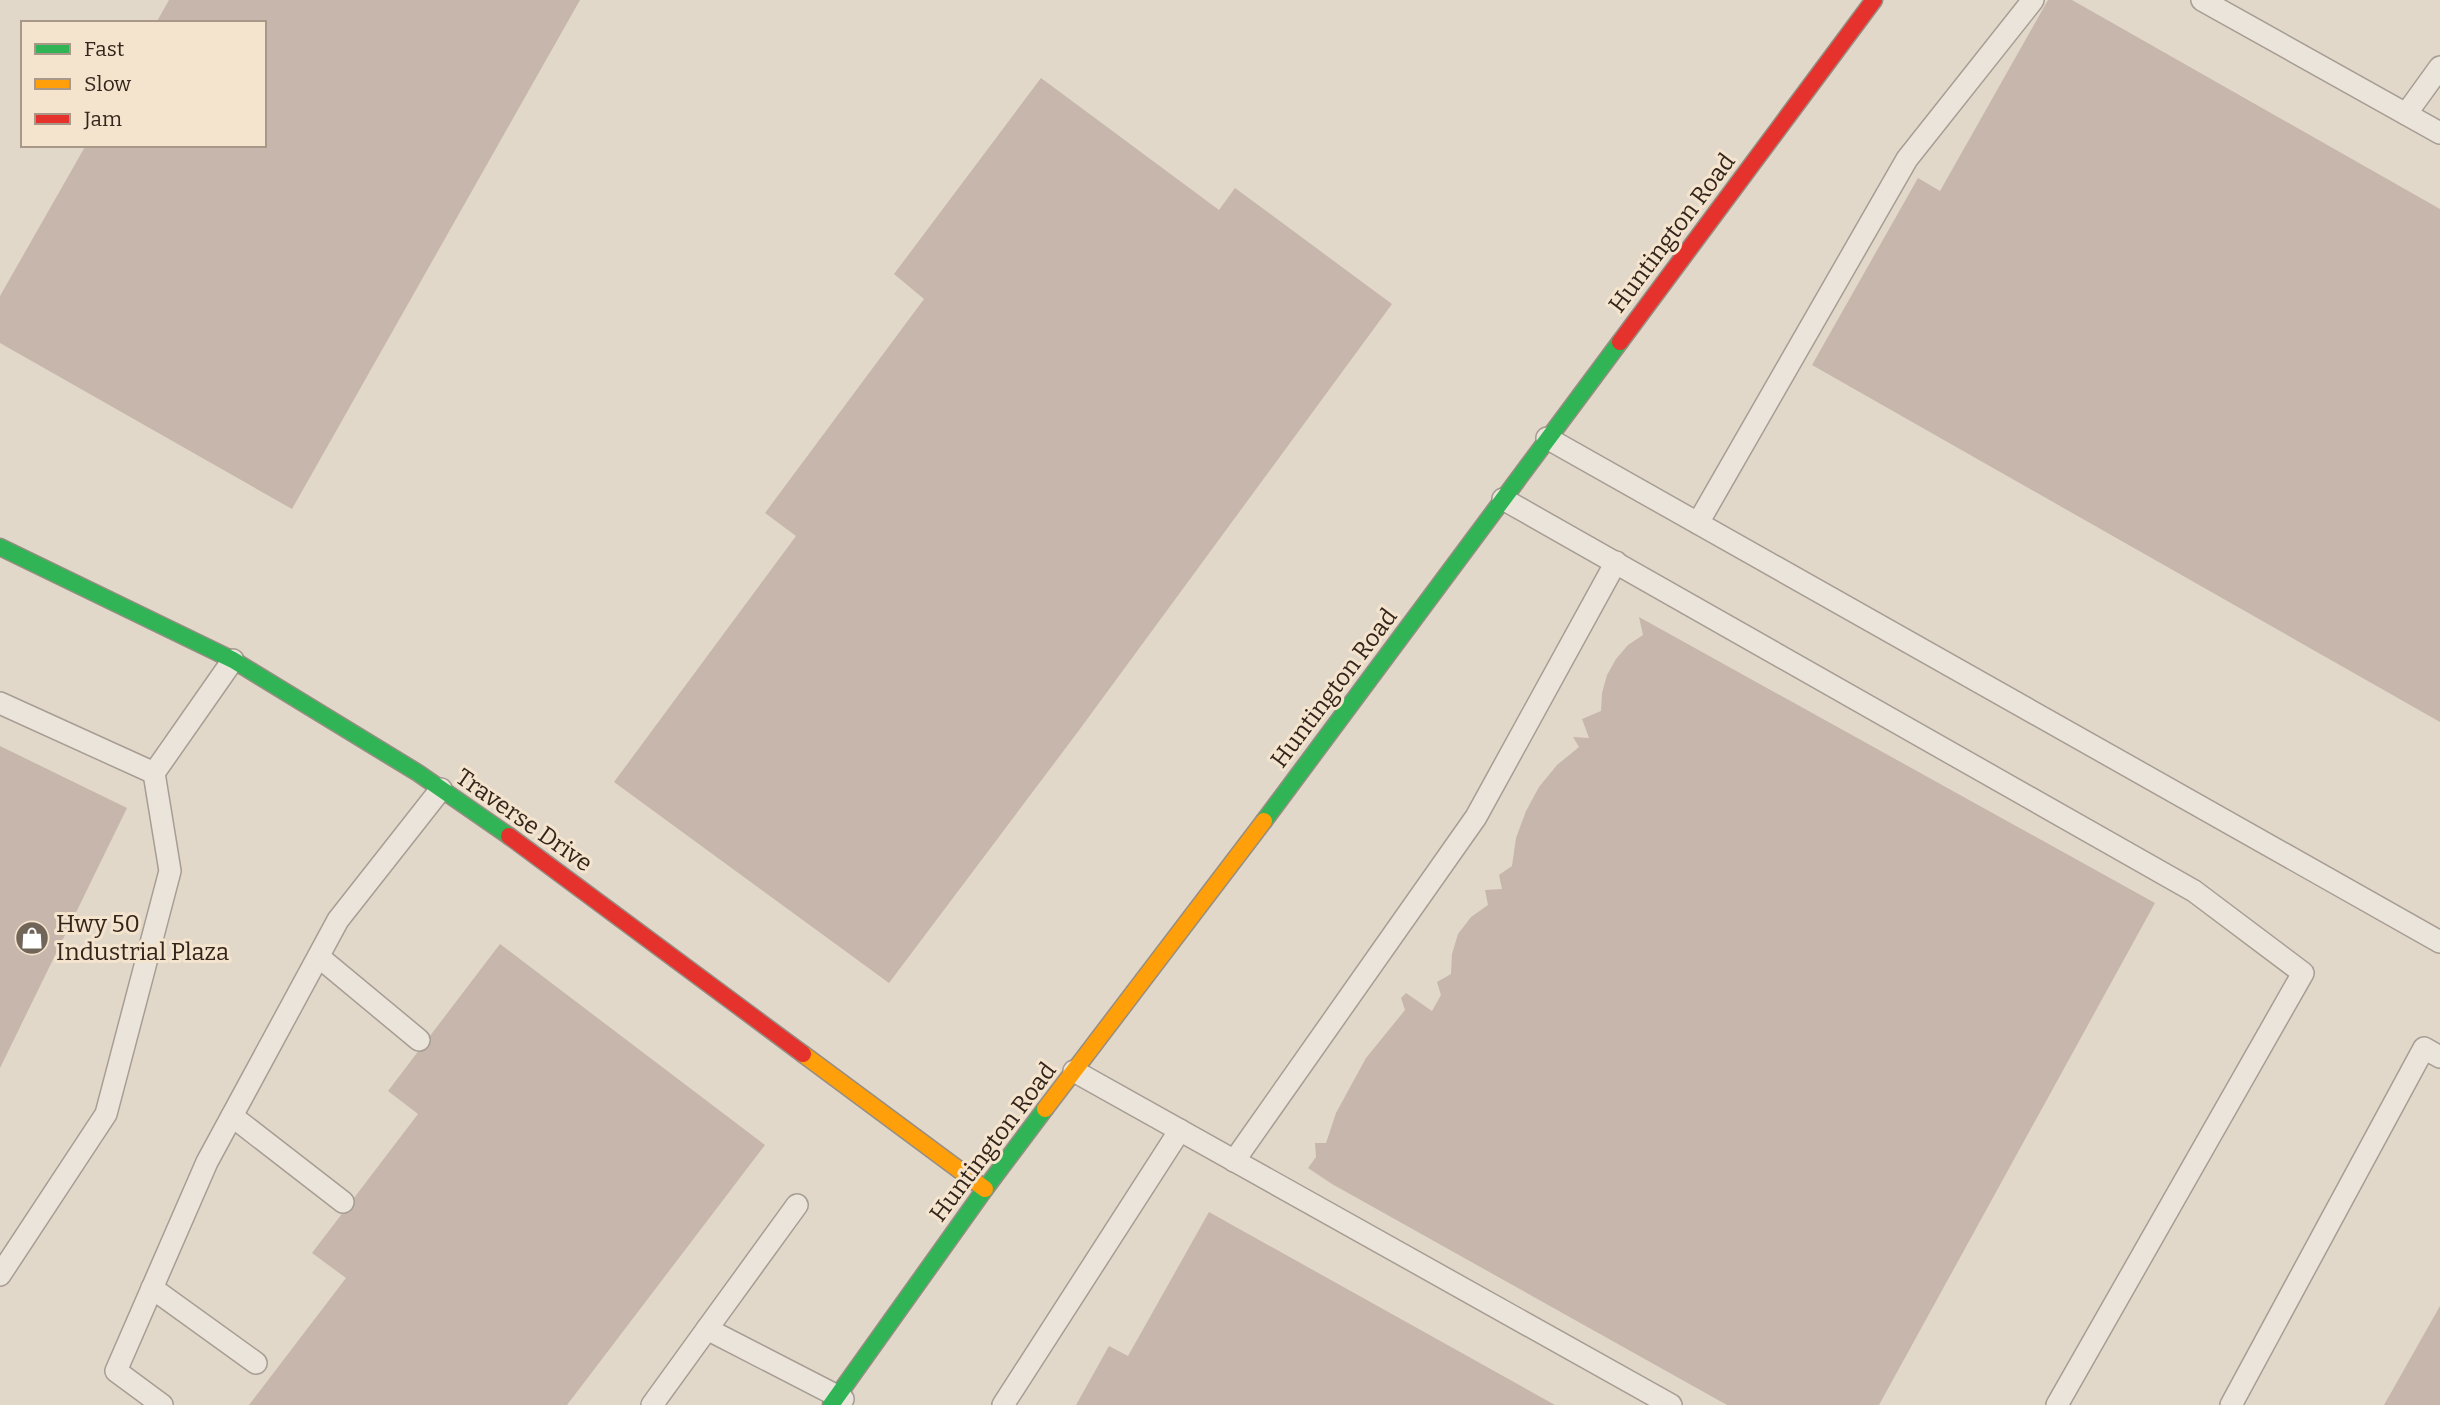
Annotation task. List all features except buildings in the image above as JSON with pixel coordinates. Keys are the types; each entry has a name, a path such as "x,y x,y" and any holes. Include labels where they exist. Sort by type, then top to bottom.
{"street":[{"name":"Huntington Road","path":"841,1402 985,1189 1262,823 1874,0"},
{"name":"Traverse Drive","path":"0,547 233,660 440,789 510,836 985,1189"}],"lane":[{"path":"1698,523 1907,159 2033,0"},
{"path":"2202,0 2440,133"},
{"path":"2406,114 2440,67"},
{"path":"1547,438 2440,942"},
{"path":"1503,499 2194,891 2303,972 2057,1405"},
{"path":"1234,1161 1476,817 1616,562"},
{"path":"0,1275 106,1114 170,871 154,773 233,660"},
{"path":"0,703 154,773"},
{"path":"162,1405 116,1371 207,1162 338,920 440,789"},
{"path":"319,957 419,1040"},
{"path":"2231,1405 2424,1048 2440,1057"},
{"path":"1074,1071 1671,1405"},
{"path":"232,1116 343,1202"},
{"path":"1003,1405 1180,1130"},
{"path":"652,1405 797,1205"},
{"path":"152,1288 256,1363"},
{"path":"707,1329 841,1402"}],"traffic: fast":[{"path":"1264,821 1620,342"},
{"path":"0,547 233,660 418,773 509,836"},
{"path":"831,1405 1045,1109"}],"traffic: slow":[{"path":"1045,1109 1264,821"},
{"path":"803,1054 985,1189"}],"traffic: jam":[{"path":"1620,342 1874,0"},
{"path":"509,836 803,1054"}],"place":[{"name":"Hwy 50 Industrial Plaza","path":"32,938"}]}
